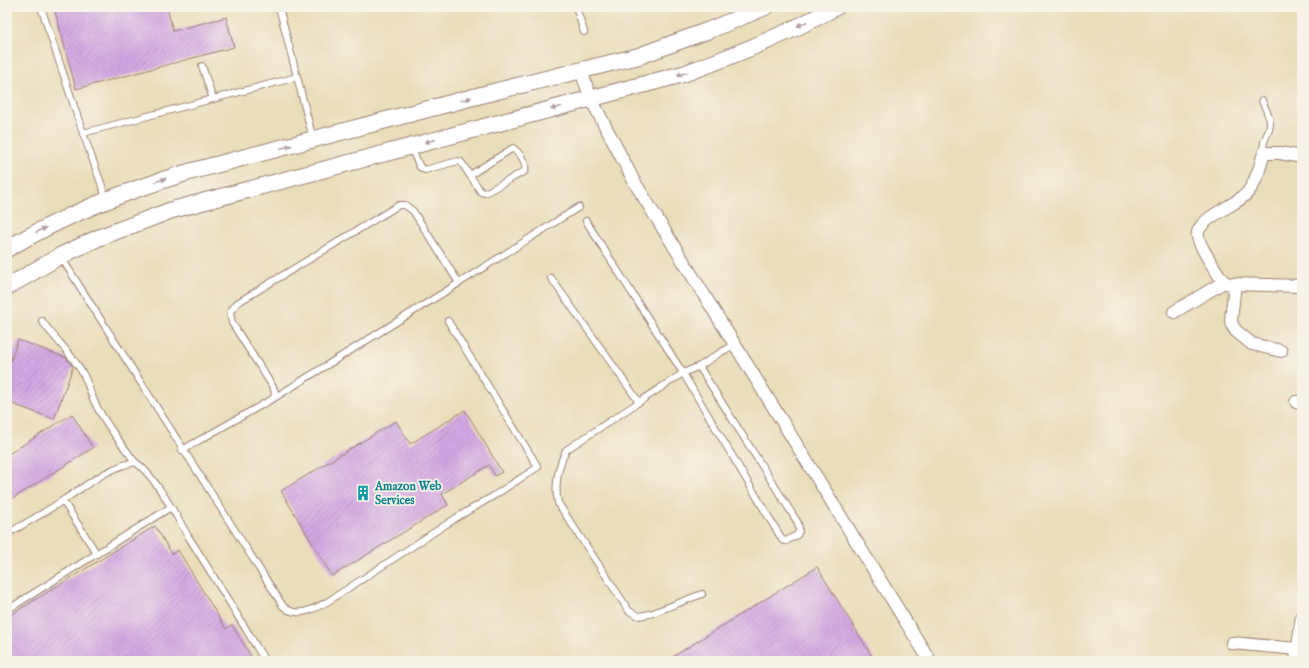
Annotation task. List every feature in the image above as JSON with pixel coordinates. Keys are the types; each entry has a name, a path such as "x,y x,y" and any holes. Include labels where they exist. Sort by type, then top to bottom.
{"street":[{"path":"7,249 67,217 147,185 189,172 485,94 639,56 712,29 765,7"},
{"path":"7,287 60,256 98,238 172,210 683,74 716,63 782,34 836,7"},
{"path":"581,71 591,99 635,183 930,661"},
{"path":"1302,157 1280,153 1264,153 1259,170 1248,192 1241,199 1202,224 1198,232 1200,244 1220,277 1230,283 1302,286"},
{"path":"1174,312 1230,283"},
{"path":"1230,283 1230,320 1236,331 1252,344 1281,351"},
{"path":"1232,643 1297,655 1302,616"}],"lane":[{"path":"41,7 83,133 108,200"},
{"path":"279,7 313,140"},
{"path":"576,7 584,32"},
{"path":"202,66 213,99"},
{"path":"83,133 297,77"},
{"path":"1262,100 1270,120 1270,125 1262,145 1264,153"},
{"path":"410,147 420,167 425,170 458,161 464,166 481,192 485,194 525,171 525,163 513,148 470,175"},
{"path":"274,398 275,392 273,387 232,323 230,312 237,303 399,205 405,205 413,211 459,283"},
{"path":"182,450 274,398 579,208"},
{"path":"586,221 683,373 782,540 786,541 797,535 799,531 798,523 700,366"},
{"path":"60,256 182,450 283,606 289,611 298,613 313,609 328,602 456,518 538,467 448,321"},
{"path":"551,278 639,402"},
{"path":"42,321 77,363 89,385 95,403 111,430 134,462 147,473 171,507 265,661"},
{"path":"702,594 650,614 639,616 629,611 558,503 556,482 560,463 566,450 683,373 700,366 734,345"},
{"path":"7,534 63,501 112,469 134,462"},
{"path":"63,501 97,554"},
{"path":"7,610 171,507"}],"building":[{"path":"54,7 167,7 173,31 226,17 234,47 76,89"},
{"path":"18,340 67,358 73,367 54,419 7,402 7,371"},
{"name":"Amazon Web Services","path":"465,410 502,472 495,476 489,465 442,494 448,505 332,576 281,491 396,421 410,444"},
{"path":"72,414 93,448 7,502 7,455"},
{"path":"155,526 172,554 178,550 226,629 232,625 254,661 7,661 7,617"},
{"path":"817,567 875,661 666,661"}],"place":[{"name":"Amazon Web Services","path":"363,493"}]}
